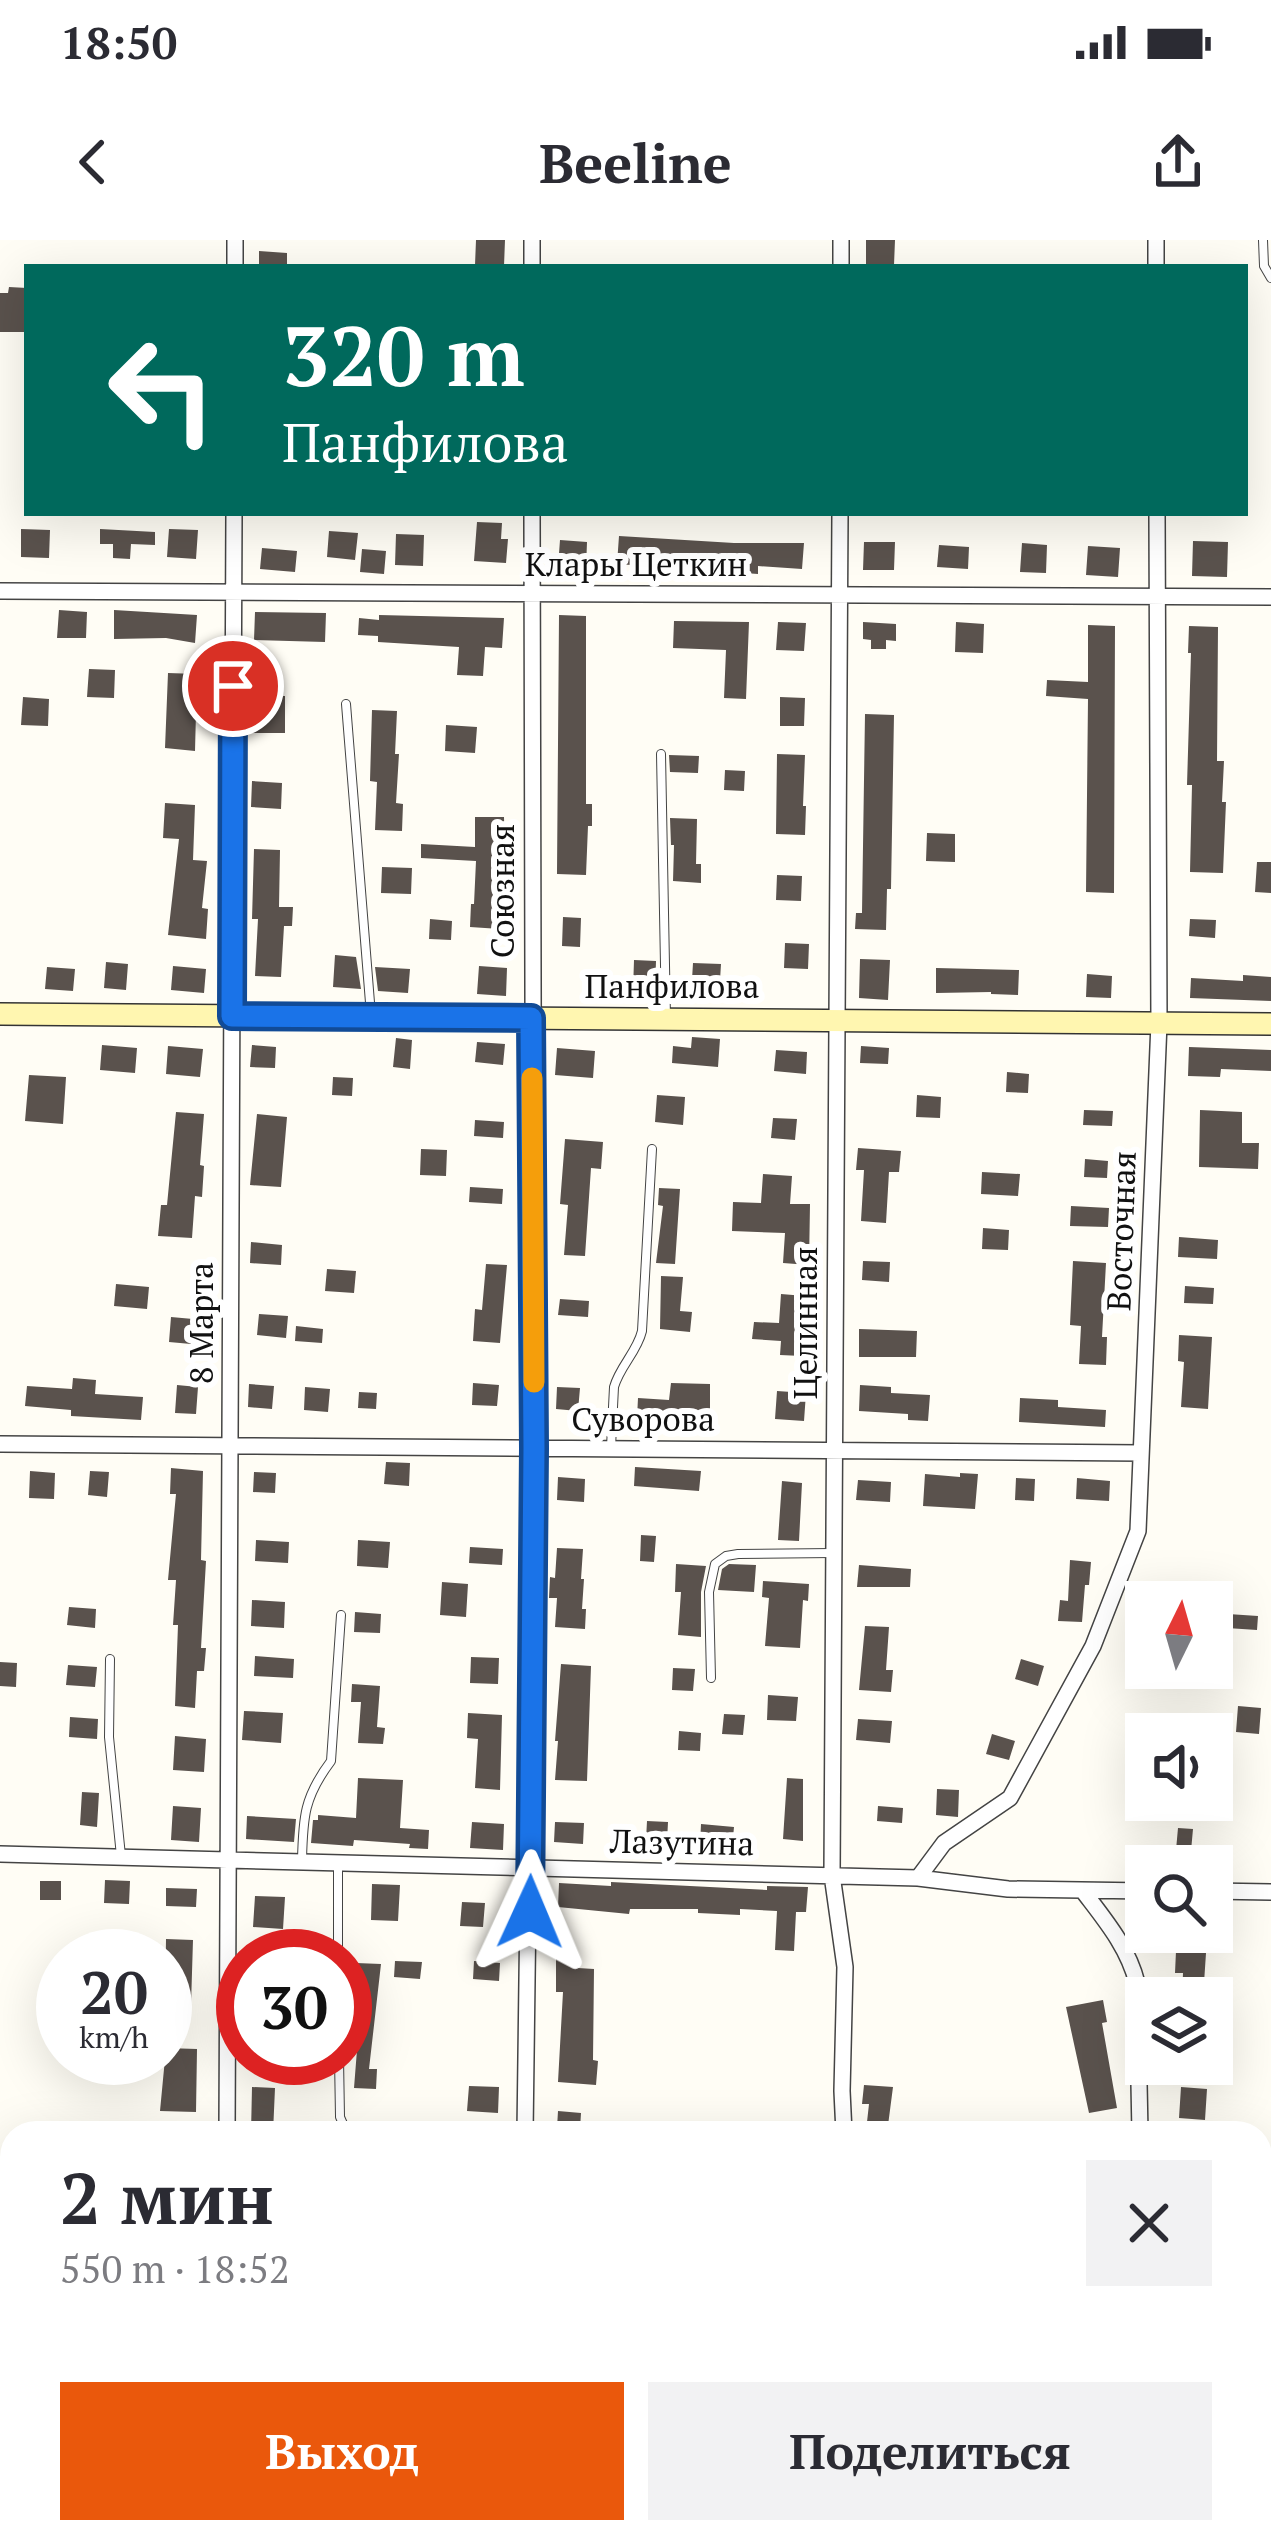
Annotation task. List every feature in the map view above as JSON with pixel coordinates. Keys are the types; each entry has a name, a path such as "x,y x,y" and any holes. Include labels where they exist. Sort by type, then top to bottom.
{"street":[{"name":"8 Марта","path":"227,2121 234,516"},
{"name":"Союзная","path":"525,2121 534,1448 532,516"},
{"name":"Целинная","path":"840,516 832,1875 845,1967 843,2121"},
{"name":"Восточная","path":"918,1877 944,1844 1010,1798 1093,1646 1138,1531 1159,1024 1157,516"},
{"name":"Клары Цеткин","path":"0,591 1271,597"},
{"name":"Панфилова","path":"0,1014 1271,1024"},
{"name":"Суворова","path":"0,1444 1141,1453"},
{"name":"Лазутина","path":"0,1855 918,1877 1008,1889 1125,1891"},
{"path":"1083,1891 1123,1945 1137,1983 1140,2121"},
{"path":"1233,1891 1271,1892"}],"lane":[{"path":"1263,240 1264,266 1271,278"},
{"path":"346,704 371,1017"},
{"path":"661,754 666,1019"},
{"path":"610,1449 614,1387 642,1331 652,1149"},
{"path":"711,1678 710,1592 716,1564 738,1554 834,1553"},
{"path":"302,1862 303,1814 331,1761 341,1615"},
{"path":"110,1659 109,1737 121,1858"},
{"path":"338,1863 338,1929"},
{"path":"339,2085 342,2121"}],"building":[{"path":"476,240 505,240 504,264 475,264"},
{"path":"866,240 895,240 894,264 866,264"},
{"path":"259,251 287,253 287,264 259,264"},
{"path":"9,287 24,288 24,332 0,332 0,293 8,293"},
{"path":"477,522 502,523 501,539 508,539 506,563 474,561"},
{"path":"21,529 50,530 49,558 21,557"},
{"path":"100,529 155,532 155,545 131,544 130,559 113,558 113,544 100,544"},
{"path":"169,529 198,530 196,559 167,557"},
{"path":"329,531 358,533 355,560 327,557"},
{"path":"396,534 424,535 423,566 395,565"},
{"path":"619,536 804,543 802,569 758,566 758,574 617,564"},
{"path":"560,540 587,542 586,569 558,567"},
{"path":"1193,541 1228,542 1227,577 1192,576"},
{"path":"864,542 895,542 894,570 863,570"},
{"path":"1022,543 1047,545 1046,573 1020,572"},
{"path":"939,545 969,547 968,569 937,567"},
{"path":"1088,546 1120,548 1118,577 1086,575"},
{"path":"262,548 297,551 295,572 260,569"},
{"path":"362,549 386,551 384,574 360,572"},
{"path":"59,610 87,612 86,638 57,638"},
{"path":"114,610 197,615 195,643 114,639"},
{"path":"255,612 326,613 325,642 254,640"},
{"path":"379,615 504,618 502,648 485,647 483,676 457,675 459,647 378,642 378,636 358,635 359,618 379,620"},
{"path":"559,615 586,616 586,804 592,804 592,826 588,826 586,875 557,874"},
{"path":"674,621 749,622 746,699 724,698 726,650 673,648"},
{"path":"778,622 806,623 804,651 776,650"},
{"path":"863,622 896,624 896,641 886,640 886,649 871,649 871,640 863,639"},
{"path":"956,622 984,624 983,653 955,652"},
{"path":"1088,625 1115,626 1114,893 1086,892 1088,699 1046,696 1047,680 1088,682"},
{"path":"1189,626 1218,627 1217,761 1224,761 1222,802 1226,802 1223,873 1190,872"},
{"path":"89,669 115,670 114,698 87,697"},
{"path":"168,673 197,674 195,751 165,748"},
{"path":"253,696 285,696 285,733 253,733"},
{"path":"23,697 49,699 48,726 21,725"},
{"path":"780,697 805,698 804,726 780,726"},
{"path":"372,710 397,711 396,803 403,804 402,831 375,830 377,782 370,781"},
{"path":"865,714 894,715 886,930 855,929 856,913 862,913"},
{"path":"446,725 477,727 475,753 445,751"},
{"path":"777,754 805,755 805,835 776,834"},
{"path":"669,755 699,756 698,773 670,772"},
{"path":"725,770 745,771 744,791 724,790"},
{"path":"252,781 282,783 281,809 251,807"},
{"path":"165,803 195,805 193,860 207,861 202,908 208,909 206,939 168,935 179,839 163,838"},
{"path":"475,817 504,817 500,929 470,927 476,861 421,858 421,844 475,847"},
{"path":"670,818 697,819 696,864 701,864 701,883 673,881"},
{"path":"927,833 955,834 955,862 926,861"},
{"path":"254,849 280,850 279,907 293,907 292,926 284,926 281,977 255,976"},
{"path":"1257,862 1271,862 1271,893 1255,892"},
{"path":"382,867 412,868 411,894 381,893"},
{"path":"777,875 802,876 801,901 776,900"},
{"path":"563,917 581,918 580,947 562,946"},
{"path":"430,919 452,921 451,940 429,939"},
{"path":"1190,919 1216,920 1215,938 1189,936"},
{"path":"785,943 809,944 808,969 784,968"},
{"path":"335,955 356,957 361,989 333,987"},
{"path":"860,959 890,960 888,1000 859,998"},
{"path":"634,960 656,961 655,992 633,991"},
{"path":"106,962 128,964 126,990 104,988"},
{"path":"693,963 721,964 719,997 691,996"},
{"path":"173,966 206,969 204,993 171,990"},
{"path":"479,966 507,968 506,996 477,994"},
{"path":"47,967 75,969 73,991 45,989"},
{"path":"375,967 410,969 408,993 378,991"},
{"path":"936,968 1019,970 1018,995 936,993"},
{"path":"1087,974 1112,976 1111,998 1086,997"},
{"path":"1243,975 1271,977 1271,1001 1190,998 1191,978 1243,981"},
{"path":"692,1037 720,1039 718,1067 672,1063 673,1046 691,1048"},
{"path":"396,1038 412,1040 410,1069 393,1067"},
{"path":"477,1042 505,1044 503,1065 475,1062"},
{"path":"102,1045 137,1048 135,1073 100,1070"},
{"path":"252,1045 276,1047 275,1068 250,1067"},
{"path":"168,1046 203,1049 200,1077 166,1074"},
{"path":"861,1046 889,1048 888,1064 860,1063"},
{"path":"1189,1047 1271,1050 1271,1071 1221,1069 1220,1077 1188,1076"},
{"path":"557,1048 595,1051 593,1078 555,1075"},
{"path":"776,1050 807,1052 806,1074 774,1071"},
{"path":"1007,1072 1029,1074 1028,1093 1006,1092"},
{"path":"29,1075 66,1077 63,1124 25,1121"},
{"path":"333,1077 353,1078 352,1096 332,1095"},
{"path":"657,1095 685,1097 683,1125 655,1122"},
{"path":"917,1095 941,1097 940,1118 916,1117"},
{"path":"1084,1110 1113,1111 1112,1126 1083,1125"},
{"path":"1200,1110 1242,1112 1242,1143 1259,1143 1258,1169 1199,1167"},
{"path":"176,1112 204,1114 202,1197 195,1196 192,1238 158,1236 161,1205 167,1205"},
{"path":"257,1114 287,1117 281,1187 250,1185"},
{"path":"773,1118 797,1119 795,1140 771,1138"},
{"path":"475,1120 504,1122 503,1138 474,1136"},
{"path":"565,1139 603,1142 601,1169 591,1168 585,1256 564,1255 568,1205 560,1204"},
{"path":"858,1148 901,1151 899,1172 889,1172 886,1223 861,1221 864,1170 856,1170"},
{"path":"421,1149 447,1150 446,1176 420,1175"},
{"path":"1085,1159 1108,1161 1107,1178 1084,1177"},
{"path":"982,1172 1020,1174 1018,1196 981,1194"},
{"path":"763,1174 792,1176 790,1204 810,1204 809,1265 783,1263 785,1233 732,1231 733,1202 761,1203"},
{"path":"470,1187 503,1189 502,1204 469,1202"},
{"path":"659,1188 680,1189 675,1264 656,1263 663,1206 658,1205"},
{"path":"1071,1206 1109,1208 1108,1227 1070,1226"},
{"path":"983,1228 1009,1230 1008,1250 982,1249"},
{"path":"1179,1237 1218,1240 1217,1259 1178,1257"},
{"path":"251,1242 282,1245 281,1265 250,1263"},
{"path":"863,1261 890,1262 889,1282 862,1280"},
{"path":"1073,1261 1106,1263 1102,1337 1107,1337 1106,1365 1079,1364 1081,1326 1070,1325"},
{"path":"486,1264 507,1265 500,1343 473,1341 475,1309 482,1310"},
{"path":"327,1269 356,1271 354,1293 325,1291"},
{"path":"661,1276 683,1277 680,1311 692,1312 690,1332 660,1329"},
{"path":"116,1284 149,1287 147,1309 114,1306"},
{"path":"1185,1286 1214,1288 1213,1304 1184,1303"},
{"path":"781,1294 805,1296 802,1356 780,1355 781,1341 752,1339 754,1322 779,1323"},
{"path":"560,1299 589,1301 588,1317 558,1315"},
{"path":"259,1314 288,1316 286,1338 257,1335"},
{"path":"171,1317 193,1319 191,1344 169,1342"},
{"path":"296,1326 323,1329 322,1343 295,1341"},
{"path":"859,1329 917,1331 916,1357 859,1357"},
{"path":"1179,1335 1212,1337 1208,1409 1181,1407 1184,1362 1178,1361"},
{"path":"73,1378 96,1380 95,1394 143,1397 141,1420 71,1416 71,1410 25,1406 27,1386 72,1389"},
{"path":"473,1383 499,1385 497,1406 472,1405"},
{"path":"671,1383 710,1384 710,1417 637,1418 638,1398 669,1400"},
{"path":"249,1384 274,1386 272,1409 248,1407"},
{"path":"177,1385 198,1387 196,1414 175,1413"},
{"path":"860,1385 930,1395 928,1421 908,1420 908,1414 859,1411"},
{"path":"305,1387 330,1389 328,1412 304,1410"},
{"path":"557,1387 580,1388 578,1411 556,1409"},
{"path":"777,1391 806,1393 804,1421 775,1419"},
{"path":"359,1392 377,1393 376,1409 358,1408"},
{"path":"1020,1398 1058,1400 1058,1407 1106,1410 1105,1427 1019,1422"},
{"path":"386,1462 410,1463 409,1486 384,1484"},
{"path":"635,1467 701,1471 699,1491 634,1486"},
{"path":"171,1468 203,1471 201,1560 206,1561 201,1648 206,1648 204,1671 197,1671 195,1708 175,1706 176,1580 168,1580 176,1494 170,1494"},
{"path":"30,1471 55,1473 54,1499 29,1498"},
{"path":"90,1471 109,1472 107,1497 88,1495"},
{"path":"254,1472 276,1473 275,1493 253,1492"},
{"path":"960,1473 978,1474 975,1509 923,1506 925,1474 960,1477"},
{"path":"558,1477 585,1479 584,1502 557,1500"},
{"path":"1016,1478 1035,1479 1034,1501 1015,1500"},
{"path":"1077,1478 1110,1481 1109,1501 1076,1499"},
{"path":"858,1480 891,1482 890,1502 856,1500"},
{"path":"782,1481 802,1483 799,1541 778,1540"},
{"path":"641,1535 656,1536 654,1562 640,1561"},
{"path":"256,1540 289,1542 288,1563 255,1561"},
{"path":"358,1540 390,1542 388,1568 357,1566"},
{"path":"470,1547 503,1549 502,1565 469,1563"},
{"path":"557,1548 583,1549 585,1629 555,1627 557,1598 549,1598"},
{"path":"1070,1560 1091,1562 1082,1622 1058,1621 1060,1600 1068,1601"},
{"path":"676,1564 706,1566 701,1637 678,1635 681,1592 675,1592"},
{"path":"729,1564 756,1565 754,1592 718,1590 722,1569"},
{"path":"859,1565 911,1569 910,1587 857,1587"},
{"path":"763,1581 809,1584 808,1601 803,1600 800,1648 765,1646 769,1598 762,1597"},
{"path":"442,1582 468,1584 466,1617 440,1615"},
{"path":"252,1600 285,1602 284,1628 251,1626"},
{"path":"69,1607 96,1609 95,1628 67,1625"},
{"path":"355,1612 381,1614 380,1633 354,1632"},
{"path":"1233,1614 1258,1616 1257,1630 1233,1628"},
{"path":"865,1626 889,1627 886,1670 893,1670 891,1692 859,1690"},
{"path":"255,1656 294,1659 293,1678 254,1676"},
{"path":"471,1657 499,1658 498,1684 470,1683"},
{"path":"1021,1659 1044,1666 1038,1686 1015,1679"},
{"path":"0,1662 17,1663 16,1687 0,1686"},
{"path":"561,1664 591,1666 587,1781 555,1780"},
{"path":"68,1665 97,1667 95,1687 66,1685"},
{"path":"673,1668 695,1669 693,1691 672,1690"},
{"path":"352,1684 380,1686 377,1727 385,1728 383,1744 358,1743 361,1702 351,1702"},
{"path":"768,1695 798,1697 796,1721 767,1720"},
{"path":"1238,1706 1261,1708 1259,1734 1236,1732"},
{"path":"244,1711 283,1713 281,1743 242,1740"},
{"path":"468,1713 502,1715 500,1790 475,1788 478,1739 467,1738"},
{"path":"724,1714 745,1715 743,1735 722,1734"},
{"path":"70,1717 98,1719 97,1739 69,1737"},
{"path":"858,1719 892,1721 890,1743 856,1740"},
{"path":"679,1731 701,1733 700,1751 678,1750"},
{"path":"992,1734 1015,1741 1009,1760 986,1754"},
{"path":"175,1736 206,1739 204,1772 173,1770"},
{"path":"358,1778 403,1780 400,1828 429,1830 428,1849 354,1840 353,1846 311,1843 313,1820 318,1815 356,1818"},
{"path":"787,1778 803,1779 803,1841 783,1839"},
{"path":"937,1789 959,1790 958,1817 936,1815"},
{"path":"82,1792 99,1793 97,1827 80,1825"},
{"path":"173,1806 201,1808 199,1842 171,1840"},
{"path":"878,1806 903,1808 902,1823 877,1821"},
{"path":"247,1816 296,1819 294,1842 246,1839"},
{"path":"647,1821 668,1822 667,1842 646,1840"},
{"path":"472,1822 504,1824 503,1850 470,1848"},
{"path":"555,1822 584,1823 583,1844 554,1842"},
{"path":"701,1824 734,1827 732,1848 700,1846"},
{"path":"1178,1828 1193,1829 1192,1845 1176,1845"},
{"path":"105,1880 130,1881 129,1904 104,1903"},
{"path":"40,1881 61,1881 61,1900 40,1900"},
{"path":"611,1882 767,1890 767,1886 808,1887 806,1912 796,1912 794,1951 775,1950 777,1911 740,1909 740,1915 698,1913 698,1909 630,1909 629,1914 558,1907 559,1883 611,1886"},
{"path":"372,1884 400,1885 398,1921 371,1920"},
{"path":"166,1888 197,1889 196,1907 166,1906"},
{"path":"255,1896 285,1897 283,1929 253,1927"},
{"path":"462,1902 485,1903 483,1927 460,1926"},
{"path":"1176,1953 1206,1953 1204,1977 1175,1973"},
{"path":"556,1956 578,1956 578,1968 594,1969 596,2085 558,2082 563,1992 556,1992"},
{"path":"395,1961 422,1962 420,1979 394,1977"},
{"path":"474,1961 500,1963 499,1981 473,1979"},
{"path":"372,1964 381,1964 372,2043"},
{"path":"1103,2000 1107,2022 1102,2023 1117,2108 1089,2113 1066,2007"},
{"path":"192,2049 197,2049 196,2112 160,2111 162,2085 192,2085"},
{"path":"372,2069 377,2069 376,2089 354,2088 372,2085"},
{"path":"864,2085 893,2087 889,2121 867,2121 869,2104 862,2104"},
{"path":"469,2086 499,2087 498,2113 467,2111"},
{"path":"252,2087 275,2088 274,2121 251,2121"},
{"path":"1181,2087 1207,2089 1205,2120 1179,2118"},
{"path":"558,2111 581,2113 580,2121 557,2121"}],"slow traffic":[{"path":"532,1078 534,1382"}],"route":[{"path":"233,686 232,1016 531,1018 530,1912"}]}
